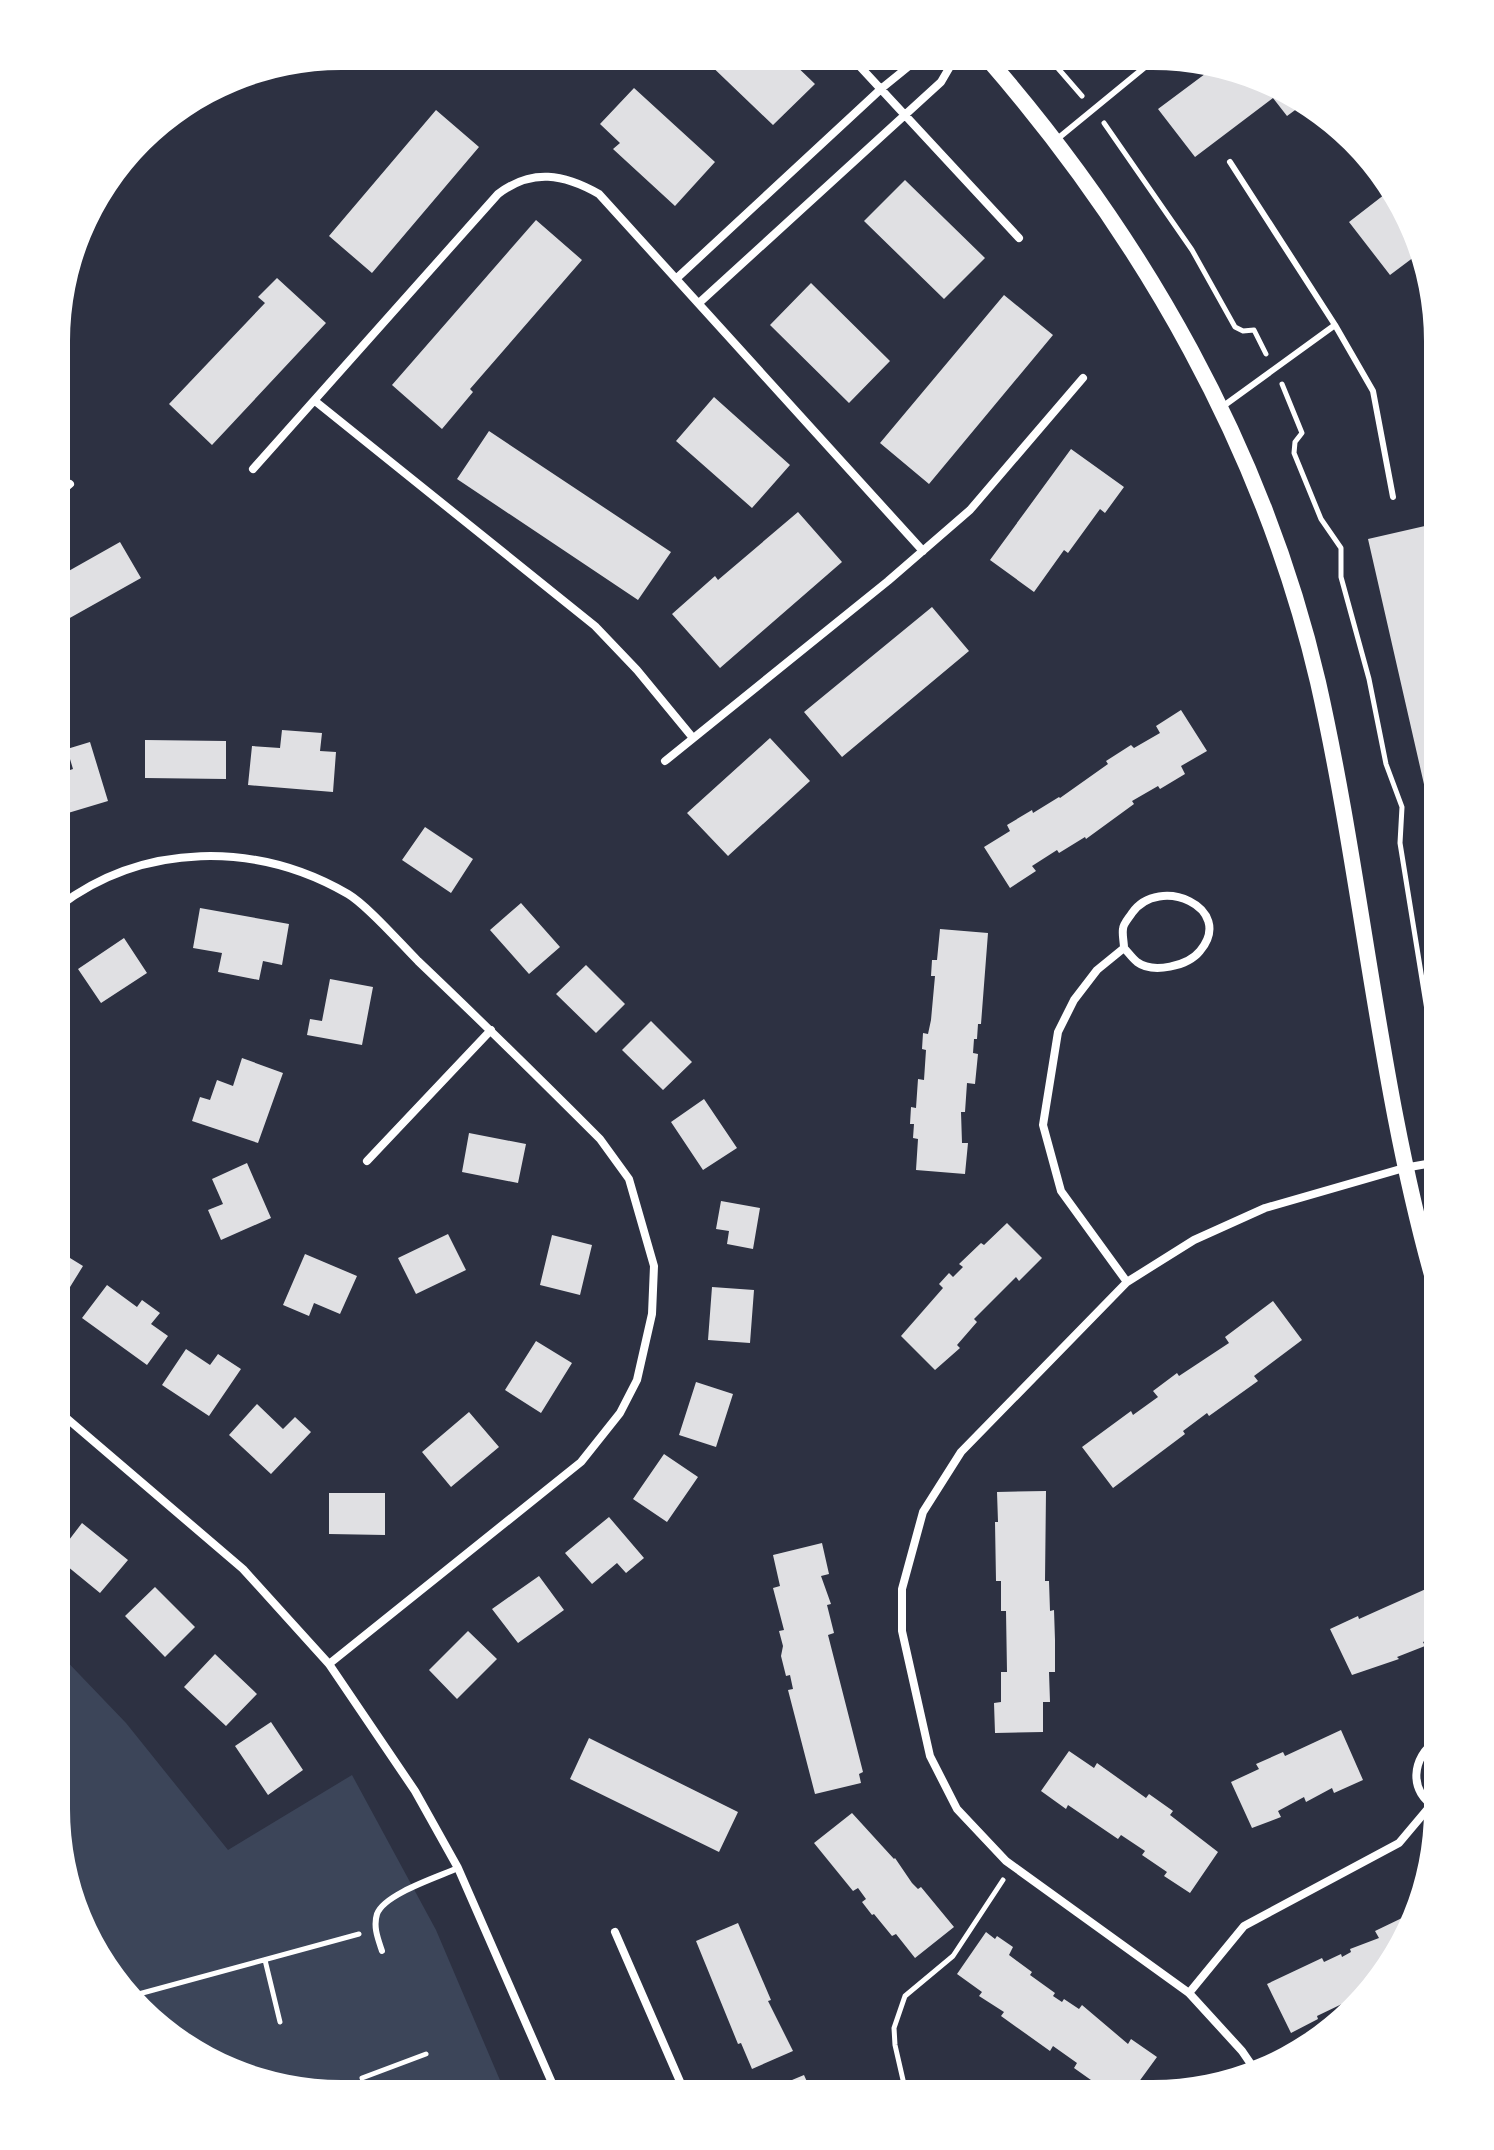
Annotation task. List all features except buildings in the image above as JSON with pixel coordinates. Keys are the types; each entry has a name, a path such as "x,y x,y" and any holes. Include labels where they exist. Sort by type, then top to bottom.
{"main road":[{"path":"997,70 1056,140 1125,237 1162,297 1219,409 1283,561 1330,737 1391,1102 1423,1241"}],"street":[{"path":"864,70 1019,238"},
{"path":"677,278 904,70"},
{"path":"699,303 941,82 948,70"},
{"path":"253,469 498,194 512,183 533,176 557,178 579,183 599,194 923,551"},
{"path":"665,761 970,510 1083,378"},
{"path":"315,401 595,626 637,670 693,738"},
{"path":"70,897 117,872 169,857 250,857 287,866 350,895 600,1139 629,1179 654,1266 652,1314 637,1380 620,1413 581,1462 329,1664"},
{"path":"1160,896 1181,896 1198,905 1208,920 1209,937 1199,953 1183,964 1158,968 1139,964 1124,948 1122,927 1137,907 1160,896"},
{"path":"1124,948 1097,970 1081,990 1058,1032 1043,1125 1061,1191 1127,1282"},
{"path":"367,1161 491,1030"},
{"path":"1250,2062 1189,1993 1013,1866 957,1809 930,1756 902,1631 902,1589 923,1512 961,1452 1127,1282 1194,1240 1265,1208 1423,1165"},
{"path":"70,1421 243,1569 329,1664 415,1791 458,1868 551,2080"},
{"path":"1423,1754 1416,1772 1423,1796"},
{"path":"1189,1993 1244,1926 1399,1843 1423,1818"},
{"path":"615,1932 679,2080"}],"lane":[{"path":"1056,140 1141,70"},
{"path":"1230,162 1335,325 1373,391 1393,497"},
{"path":"1219,409 1335,325"},
{"path":"382,1951 375,1930 377,1912 386,1900 458,1868"}],"path":[{"path":"1059,70 1153,191 1192,250 1235,327 1243,331 1254,330 1255,336"},
{"path":"1284,388 1302,433 1295,442 1294,453 1321,519 1341,548 1341,577 1369,679 1386,764 1402,807 1400,843 1424,989"},
{"path":"903,2080 894,2028 905,1996 953,1956 1013,1866"},
{"path":"142,1993 375,1930"},
{"path":"265,1960 280,2022"},
{"path":"363,2080 426,2054"}],"shaded area":[{"path":"70,1665 126,1723 228,1850 352,1775 436,1930 500,2080 305,2078 271,2071 237,2059 205,2044 176,2024 149,2001 126,1974 98,1929 84,1896 72,1845"}]}
